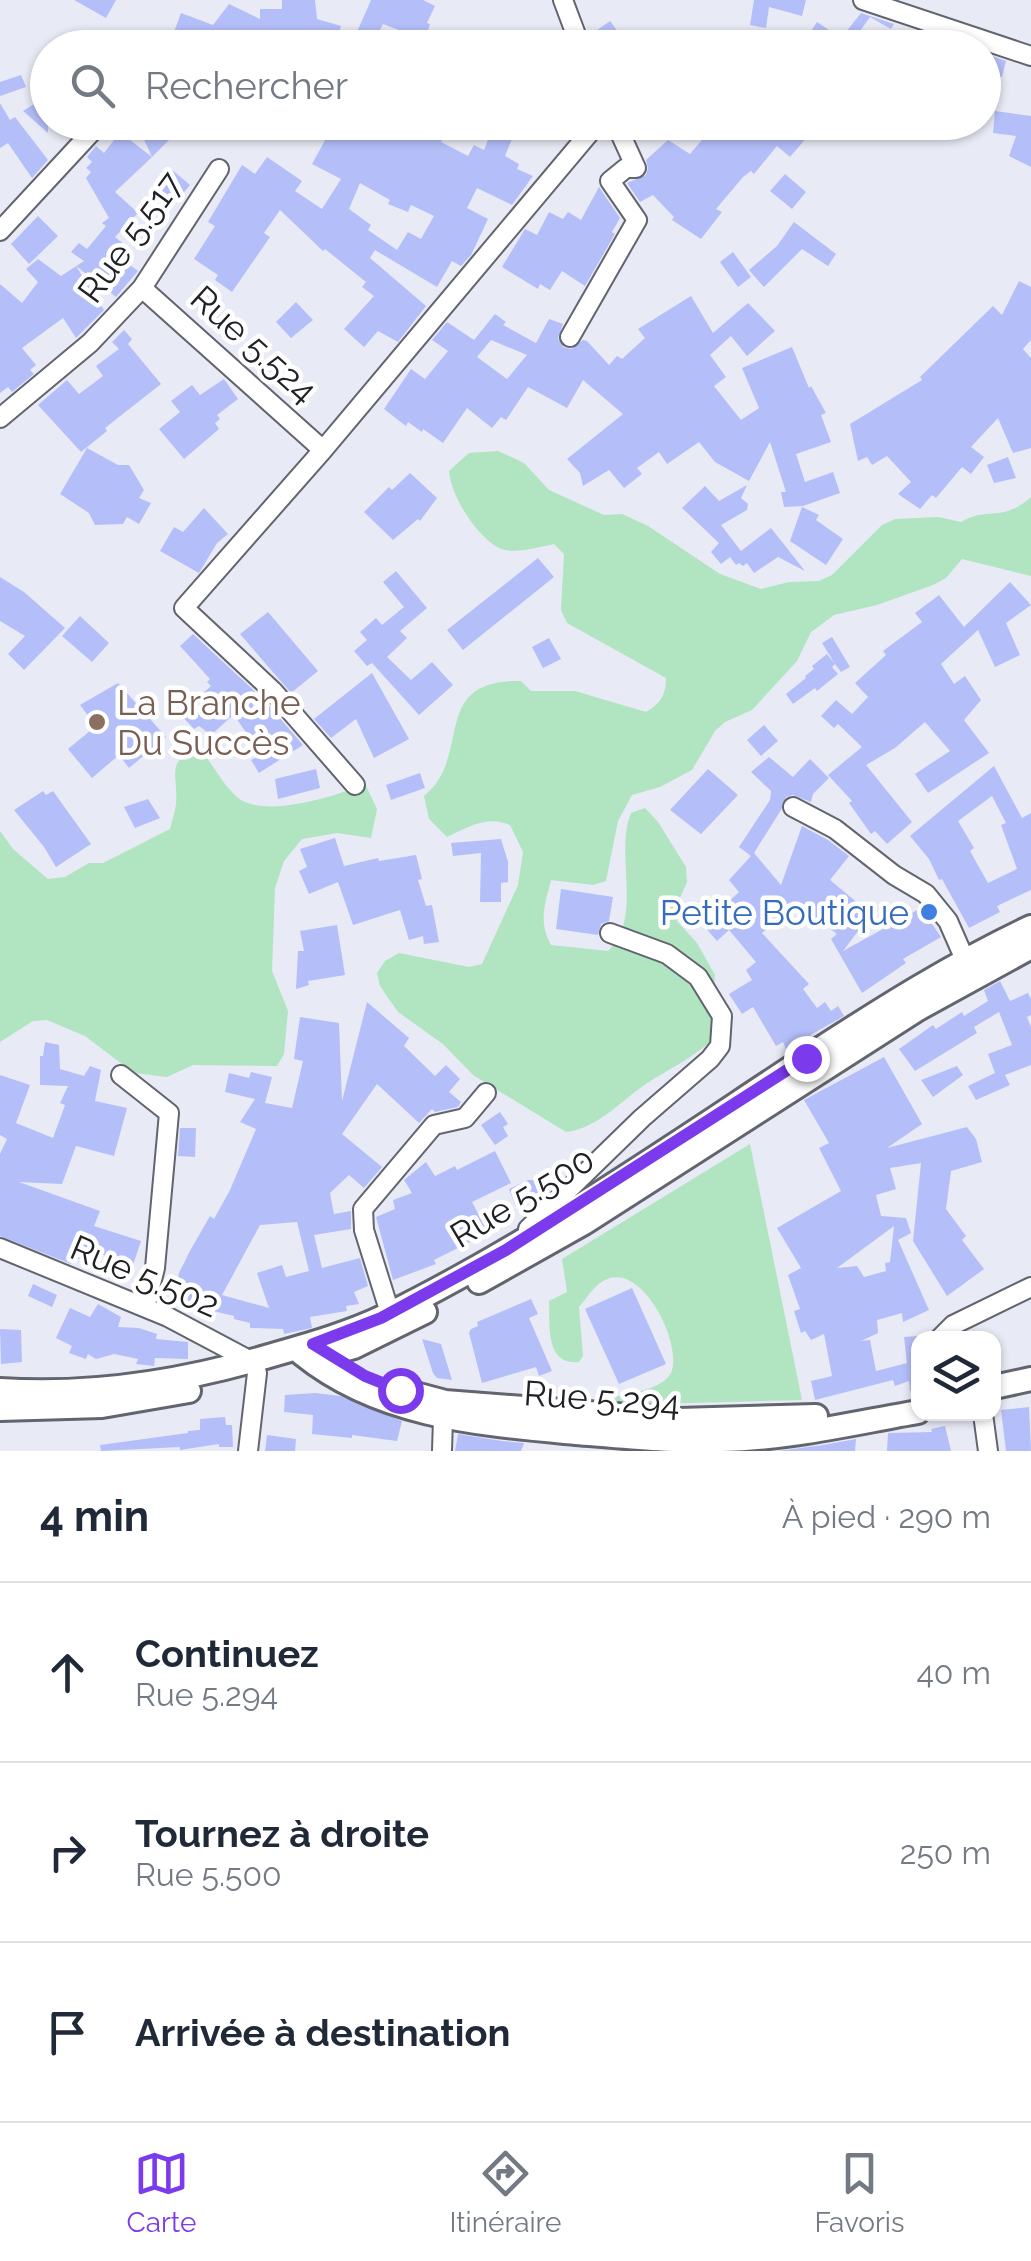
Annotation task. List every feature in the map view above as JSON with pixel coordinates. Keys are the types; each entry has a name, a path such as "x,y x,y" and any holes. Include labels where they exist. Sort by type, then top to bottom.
{"main road":[{"name":"Rue 5.500","path":"311,1352 557,1220 852,1027 1031,927"},
{"name":"Rue 5.500","path":"0,1409 126,1403 376,1338 550,1244 851,1050 1031,947"},
{"name":"Rue 5.294","path":"311,1352 365,1376 444,1402 546,1412 679,1420 785,1418 911,1403"},
{"name":"Rue 5.294","path":"311,1352 356,1389 444,1419 677,1445 803,1432 911,1413"},
{"name":"Rue 5.500","path":"0,1390 100,1389 255,1368"},
{"path":"1001,1385 1031,1379"},
{"path":"1001,1397 1031,1394"}],"street":[{"path":"563,0 574,30"},
{"path":"863,0 953,30"},
{"path":"1001,46 1031,56"},
{"path":"0,232 84,140"},
{"path":"355,785 273,691 184,608 323,450 584,140"},
{"path":"570,337 637,220 610,181 626,168 636,168 623,140"},
{"name":"Rue 5.517","path":"0,418 90,342 142,288 219,169"},
{"name":"Rue 5.524","path":"142,288 323,450"},
{"path":"794,807 834,829 926,894 948,920 966,962"},
{"path":"506,1250 720,1046 722,1016 698,977 667,954 610,933"},
{"path":"121,1076 169,1113 156,1268 145,1307"},
{"path":"390,1313 364,1230 363,1208 434,1125 465,1118 486,1093"},
{"name":"Rue 5.502","path":"0,1248 145,1307 255,1368"},
{"path":"947,1331 1031,1287"},
{"path":"248,1451 255,1368"},
{"path":"442,1451 444,1419"},
{"path":"983,1421 988,1451"}],"green space":[{"path":"498,451 524,463 549,490 604,515 622,514 648,526 720,574 761,589 789,582 819,581 832,575 882,525 895,519 938,517 961,522 1012,510 1031,497 1031,576 962,559 946,578 933,585 834,615 811,632 797,661 752,710 715,731 692,770 660,787 632,795 618,821 606,881 593,885 551,880 544,921 551,945 608,951 619,937 627,904 625,847 631,813 645,808 686,867 687,882 676,907 677,921 697,943 715,975 711,1041 590,1125 566,1132 473,1075 443,1044 398,1012 380,986 377,973 385,961 399,953 469,967 482,964 518,885 523,852 510,825 485,822 447,837 429,819 424,796 439,779 456,723 474,692 492,684 521,681 531,691 575,691 646,712 659,702 665,689 666,678 567,623 561,610 564,554 554,544 519,551 499,548 466,514 454,492 449,471 469,453"},
{"path":"201,750 230,790 254,805 303,803 365,784 377,809 371,838 337,833 302,839 284,861 275,888 272,971 288,1011 284,1054 277,1066 193,1065 167,1077 134,1073 85,1036 47,1020 33,1021 0,1042 0,831 13,849 48,879 65,877 89,863 103,863 170,829 176,804 177,763"},
{"path":"750,1144 802,1400 612,1405 610,1398 650,1388 669,1376 672,1347 666,1328 645,1293 631,1281 616,1277 600,1283 579,1307 583,1356 579,1362 560,1358 550,1332 549,1301 567,1292 562,1259"}],"building":[{"path":"74,0 116,0 106,18"},
{"path":"282,0 315,0 317,19 341,26 340,30 175,30 181,13 213,25 229,4 260,19 260,9 282,9"},
{"path":"371,0 423,0 435,6 427,23 428,30 399,30 383,24 380,30 358,30"},
{"path":"754,0 806,0 802,16 769,7 766,28 750,25"},
{"path":"861,13 894,24 891,29 870,17 861,30 848,30"},
{"path":"610,21 617,30 597,30"},
{"path":"817,22 829,30 812,30"},
{"path":"21,75 26,87 0,96 0,82"},
{"path":"0,103 10,120 15,117 48,160 32,178 8,143 0,148"},
{"path":"1001,112 1031,116 1031,167 1009,156 1016,136 1001,134"},
{"path":"114,140 130,140 152,157 115,192 138,213 115,237 130,249 122,259 138,271 116,297 76,266 84,261 71,252 79,243 87,249 109,218 86,178 91,172 86,168 92,162 87,157 96,146 104,153"},
{"path":"144,140 169,140 152,157"},
{"path":"325,140 442,140 468,156 474,145 484,150 488,140 512,140 505,156 519,164 517,169 533,176 512,205 477,188 467,208 488,219 471,255 461,266 452,261 437,287 375,250 370,258 426,306 398,342 378,331 364,347 344,329 374,296 362,287 366,282 323,251 280,210 264,233 270,237 232,292 215,280 218,275 194,259 215,226 208,222 242,165 255,174 267,157 302,181 295,191 322,209 341,179 312,164","holes":["360,183 390,200 388,204 408,212 411,205 434,216 421,239 408,232 397,250 368,230 371,225 349,209"]},
{"path":"668,140 690,154 702,140 805,140 790,157 777,146 754,174 751,171 743,177 716,209 722,212 701,239 672,220 674,217 653,195 640,202 627,183 646,175 646,160"},
{"path":"170,168 190,185 171,208 150,191"},
{"path":"785,174 806,192 792,209 770,191"},
{"path":"599,187 620,218 585,286 562,271 550,290 540,284 538,289 502,267 525,229 537,235 549,212 563,219 568,212 581,220"},
{"path":"38,216 58,236 29,264 11,244"},
{"path":"794,222 836,254 828,266 802,249 764,287 749,270 777,246"},
{"path":"733,252 751,277 738,287 720,262"},
{"path":"38,259 61,276 76,266 104,310 76,338 63,318 22,348 36,365 30,370 34,374 12,392 8,387 0,393 0,284 22,303 38,282 26,269"},
{"path":"1019,281 1031,287 1031,340 1023,349 1031,358 1031,448 1013,453 998,418 971,447 984,457 971,474 962,467 936,498 932,495 920,509 898,494 911,482 887,456 872,465 867,457 858,461 850,424 922,380 920,377 993,306 1002,315"},
{"path":"691,296 713,333 748,303 775,331 747,356 731,336 710,355 726,377 714,386 741,420 759,408 742,368 792,347 809,388 826,413 821,415 831,442 796,454 805,482 833,472 840,493 803,506 784,507 781,492 786,492 770,442 749,481 715,462 699,442 667,464 659,452 637,468 642,474 624,488 609,470 583,486 580,473 567,459 623,414 583,380 567,408 528,387 506,420 501,417 492,428 467,408 443,443 408,422 406,426 384,409 411,369 425,379 448,351 432,340 447,322 474,340 495,314 506,322 503,325 536,343 549,319 563,324 558,338 563,347 571,349 587,341 609,365 645,338 638,329","holes":["491,340 527,355 507,379 477,357"]},
{"path":"296,302 313,320 291,338 276,322"},
{"path":"124,330 132,339 128,344 161,384 81,452 38,405 67,380 79,394 103,376 96,366 119,349 112,342"},
{"path":"224,379 238,399 217,415 220,419 215,423 219,429 184,459 159,429 180,412 171,401 192,385 200,395"},
{"path":"87,448 118,465 129,465 144,490 139,498 151,503 139,524 127,517 123,524 95,525 89,513 60,494"},
{"path":"1008,457 1016,478 994,483 987,465"},
{"path":"410,473 437,498 420,521 393,540 364,512"},
{"path":"747,485 741,498 748,504 747,510 721,525 741,551 771,528 805,571 778,557 754,573 747,563 736,565 730,557 721,564 711,552 719,543 682,508 705,486 719,501"},
{"path":"802,507 819,515 816,520 843,539 826,565 790,541"},
{"path":"204,508 228,534 217,543 199,573 160,551 174,527 183,532"},
{"path":"538,558 554,577 463,650 447,630"},
{"path":"396,571 427,608 400,631 407,638 387,657 411,680 432,662 453,685 419,715 372,663 367,666 354,651 367,640 360,632 376,618 382,625 404,607 383,582"},
{"path":"0,577 24,592 65,628 24,670 8,654 25,636 0,621"},
{"path":"1010,582 1031,605 1006,623 1020,655 995,667 978,630 941,664 954,684 965,676 981,700 964,720 989,753 928,793 915,774 950,751 925,722 895,748 866,765 912,822 887,844 875,831 871,834 849,803 852,801 828,775 862,747 838,724 834,728 821,716 836,700 852,714 868,697 855,683 886,655 883,651 922,622 915,613 939,595 964,627"},
{"path":"268,612 318,671 291,693 240,634"},
{"path":"80,616 109,643 92,662 62,636"},
{"path":"193,634 264,700 303,745 259,773 251,760 261,754 236,718 231,717 211,735 199,726 194,729 180,714 211,686 207,682 210,679 180,646"},
{"path":"832,637 850,667 841,672 822,643"},
{"path":"549,638 561,659 543,668 532,647"},
{"path":"827,654 835,664 832,667 838,674 793,704 786,694 806,678 814,669 812,666"},
{"path":"372,673 409,739 374,758 356,719 331,738 314,719"},
{"path":"118,683 166,737 129,768 119,755 92,778 68,749 96,726 80,705"},
{"path":"764,725 778,741 761,756 747,740"},
{"path":"769,757 793,777 810,759 829,778 813,794 811,802 793,795 786,797 754,853 781,885 802,826 849,856 830,880 871,914 843,951 921,908 941,937 903,959 906,963 862,993 831,939 837,934 796,903 762,933 809,984 803,989 817,1008 825,1002 831,1011 838,1006 844,1016 786,1049 783,1042 776,1046 753,1007 742,1014 729,994 752,980 746,970 756,962 729,930 717,941 703,925 739,892 729,880 751,856 739,847 770,800 771,791 751,772"},
{"path":"994,766 1022,818 1031,813 1031,890 997,906 1000,912 969,928 942,879 939,880 929,859 910,836","holes":["992,796 1006,823 1001,825 1017,869 988,883 958,821"]},
{"path":"316,769 320,788 278,799 275,779"},
{"path":"708,769 738,795 701,834 670,810"},
{"path":"420,773 425,788 391,800 386,785"},
{"path":"43,791 46,795 53,791 91,844 56,867 14,810"},
{"path":"148,799 160,818 135,828 124,807"},
{"path":"335,838 344,866 416,855 422,879 418,880 426,906 432,905 439,942 424,944 423,936 409,940 400,910 353,925 338,882 309,894 299,871 307,867 300,849"},
{"path":"501,839 508,862 508,882 501,883 501,902 480,902 481,853 453,856 451,843"},
{"path":"561,889 613,897 609,921 601,924 598,935 556,929"},
{"path":"337,925 345,975 308,981 309,985 296,989 298,951 304,951 300,931"},
{"path":"1000,981 1010,1001 1028,993 1031,999 1031,1015 1027,1017 1031,1027 1031,1065 1005,1075 1010,1085 976,1100 968,1086 995,1073 988,1054 1012,1045 999,1012 974,1027 977,1033 915,1071 899,1049 933,1025 936,1029 988,1001 984,990"},
{"path":"367,1002 409,1038 404,1046 435,1076 446,1065 460,1079 449,1092 461,1102 458,1107 435,1112 432,1109 419,1123 377,1084 342,1134 382,1167 364,1188 349,1175 330,1193 334,1214 351,1211 351,1229 314,1235 322,1268 360,1258 368,1286 354,1292 359,1304 346,1306 347,1311 310,1317 312,1328 284,1334 283,1329 250,1328 250,1323 234,1316 173,1301 179,1273 210,1216 214,1219 230,1190 256,1129 240,1122 255,1099 225,1092 229,1073 249,1078 251,1072 272,1077 265,1103 292,1108 303,1061 294,1059 300,1017 339,1023 342,1101","holes":["297,1222 309,1271 286,1277 282,1265 257,1273 269,1308 222,1295 260,1225"]},
{"path":"45,1042 59,1045 60,1069 84,1076 90,1066 101,1070 95,1101 127,1108 114,1156 76,1146 62,1184 19,1182 100,1211 94,1226 141,1241 133,1265 86,1249 82,1260 73,1257 71,1264 0,1236 0,1154 7,1139 0,1135 0,1075 30,1085 16,1123 53,1138 68,1086 40,1085 40,1056"},
{"path":"884,1057 922,1124 887,1148 967,1127 976,1139 982,1162 951,1171 946,1209 966,1236 962,1240 984,1269 947,1296 913,1241 921,1163 890,1168 896,1189 876,1195 881,1216 906,1218 911,1233 898,1240 929,1310 903,1322 902,1313 877,1320 878,1333 861,1341 870,1340 876,1371 907,1363 904,1337 911,1336 911,1391 909,1381 895,1386 893,1380 815,1400 811,1381 832,1376 824,1334 811,1340 805,1331 801,1333 794,1311 800,1309 788,1275 801,1268 777,1228 841,1191 819,1148 829,1143 804,1100","holes":["894,1226 890,1262 885,1263 886,1271 864,1277 857,1266 837,1268"]},
{"path":"957,1066 963,1075 933,1097 921,1080"},
{"path":"500,1112 508,1124 503,1127 508,1136 495,1145 481,1125"},
{"path":"180,1128 196,1128 195,1157 178,1156"},
{"path":"495,1151 511,1183 472,1202 488,1233 434,1260 436,1264 393,1280 376,1217 395,1209 393,1200 412,1193 404,1180 426,1162 435,1176"},
{"path":"533,1180 539,1192 516,1207 509,1189"},
{"path":"33,1284 57,1295 52,1307 28,1296"},
{"path":"632,1288 666,1364 619,1384 585,1309"},
{"path":"531,1299 538,1314 529,1318 552,1371 539,1376 536,1367 482,1383 471,1329 478,1326 477,1322"},
{"path":"98,1304 121,1317 118,1327 139,1328 157,1334 156,1339 188,1342 188,1359 155,1358 154,1366 136,1364 138,1359 114,1354 96,1359 88,1354 86,1359 69,1353 72,1346 56,1338 70,1308 90,1317"},
{"path":"0,1329 21,1330 22,1362 1,1364"},
{"path":"422,1339 441,1344 452,1380 437,1378 433,1373"},
{"path":"285,1395 340,1396 402,1421 397,1441 312,1434 313,1415 284,1412"},
{"path":"1029,1407 1031,1451 1006,1451 1001,1410"},
{"path":"225,1417 226,1425 232,1425 233,1447 219,1444 180,1450 101,1451 100,1445 188,1433 200,1430 200,1419"},
{"path":"945,1426 951,1451 887,1451 888,1433 932,1432 931,1429"},
{"path":"458,1434 524,1443 521,1451 455,1451"},
{"path":"267,1435 296,1439 295,1451 265,1451"},
{"path":"856,1439 855,1451 778,1451 823,1445"}],"place":[{"name":"La Branche Du Succès","path":"97,722"},
{"name":"Petite Boutique","path":"929,912"}],"route":[{"path":"400,1390 365,1376 313,1344 381,1318 506,1250 806,1058"}]}
